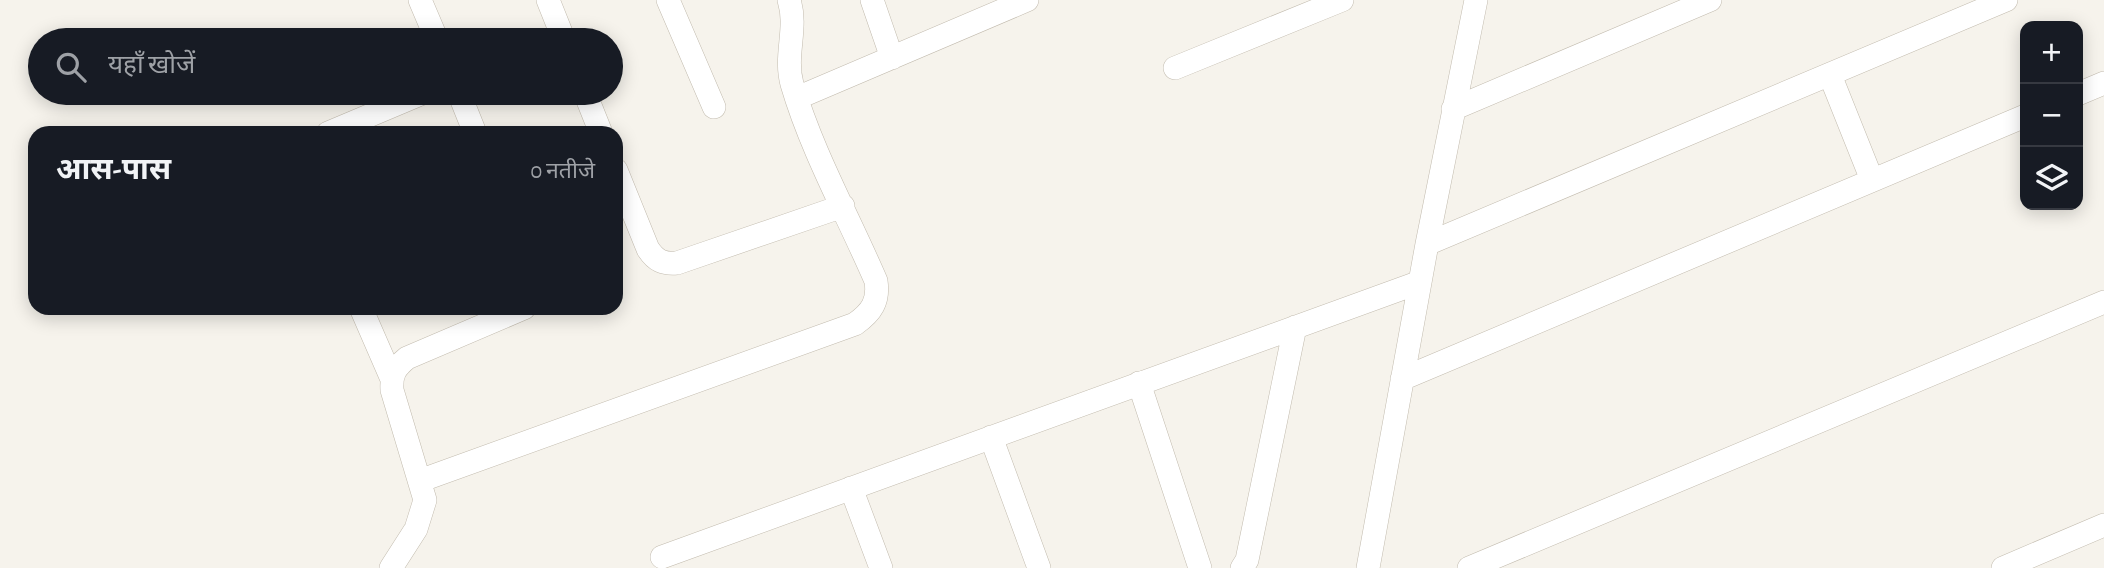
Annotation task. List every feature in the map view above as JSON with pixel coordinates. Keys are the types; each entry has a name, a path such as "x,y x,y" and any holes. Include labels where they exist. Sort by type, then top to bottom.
{"street":[{"path":"420,0 432,28"},
{"path":"548,0 559,28"},
{"path":"668,0 714,107"},
{"path":"422,480 855,324 869,314 877,291 876,281 797,98 789,67 794,20 789,0"},
{"path":"872,0 892,58"},
{"path":"797,98 1025,0"},
{"path":"1175,68 1342,0"},
{"path":"1368,568 1427,244 1476,0"},
{"path":"1453,109 1710,0"},
{"path":"1427,244 2006,0"},
{"path":"1830,75 1872,180"},
{"path":"2083,92 2104,83"},
{"path":"345,126 395,105"},
{"path":"464,105 472,126"},
{"path":"590,105 598,126"},
{"path":"1402,379 2020,118"},
{"path":"623,187 648,249 655,260 666,264 677,263 843,206"},
{"path":"662,557 1420,282"},
{"path":"1469,568 2104,302"},
{"path":"364,315 391,377 392,390 422,480 425,500 423,515 391,568"},
{"path":"391,377 396,367 407,358 508,315"},
{"path":"1242,568 1247,560 1295,327"},
{"path":"1139,383 1200,568"},
{"path":"991,437 1039,568"},
{"path":"851,488 881,568"},
{"path":"2003,568 2104,525"}]}
